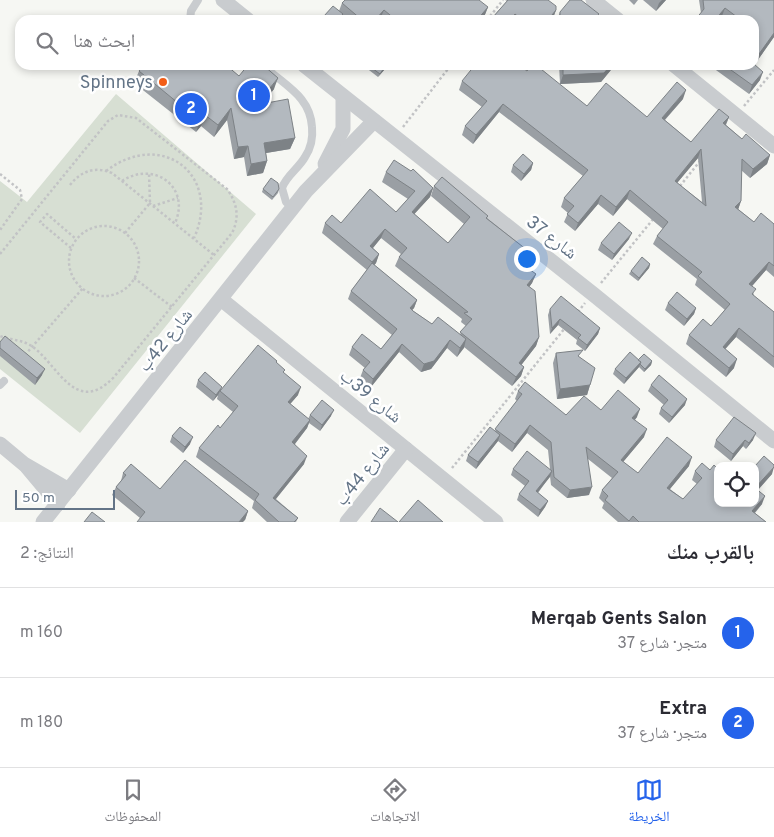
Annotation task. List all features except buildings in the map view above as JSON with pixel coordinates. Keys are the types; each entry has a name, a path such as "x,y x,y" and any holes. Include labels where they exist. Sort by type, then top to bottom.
{"street":[{"path":"223,0 242,15"},
{"path":"593,0 612,15"},
{"name":"شارع 37","path":"310,70 593,294 774,441"},
{"path":"680,70 774,146"},
{"name":"شارع 42ب","path":"315,181 343,129 343,97"},
{"name":"شارع 42ب","path":"44,522 315,181 374,121"},
{"name":"شارع 39ب","path":"222,300 496,522"},
{"path":"0,444 24,464 69,490"},
{"name":"شارع 44ب","path":"347,522 406,449"},
{"path":"24,464 58,504"}],"lane":[{"path":"191,15 198,0"},
{"path":"269,70 297,92 310,114 313,130 310,147 302,162 285,181 282,188 286,202 293,208"}],"path":[{"path":"491,15 503,0"},
{"path":"394,137 447,70"},
{"path":"737,116 774,70"},
{"path":"0,254 108,121 124,115 136,118 226,189 232,196 237,212 235,226 214,255 109,383 94,390 78,389 65,382 32,346 0,336"},
{"path":"106,171 122,160 143,153 160,154 181,165 192,176 201,201 200,220 194,238"},
{"path":"674,193 706,154"},
{"path":"70,185 87,171 106,171 152,204 214,255"},
{"path":"122,181 135,174 149,173 167,181 178,198 179,211 175,223"},
{"path":"149,173 152,204"},
{"path":"0,174 20,190 22,199 0,230"},
{"path":"125,233 152,204 178,198"},
{"path":"71,248 40,222 47,214 76,239"},
{"path":"574,317 656,216"},
{"path":"111,226 125,233 136,246 138,254 139,262 134,278 122,290 106,295 98,295 83,288 70,270 71,248 76,239 96,227 111,226"},
{"path":"134,278 172,307"},
{"path":"22,359 83,288"},
{"path":"443,479 568,324"}],"shaded area":[{"path":"116,94 256,214 80,433 0,369 0,181 27,202"}],"place":[{"name":"Spinneys","path":"163,82"},
{"name":"Merqab Gents Salon","path":"254,96"},
{"name":"Extra","path":"191,109"}]}
